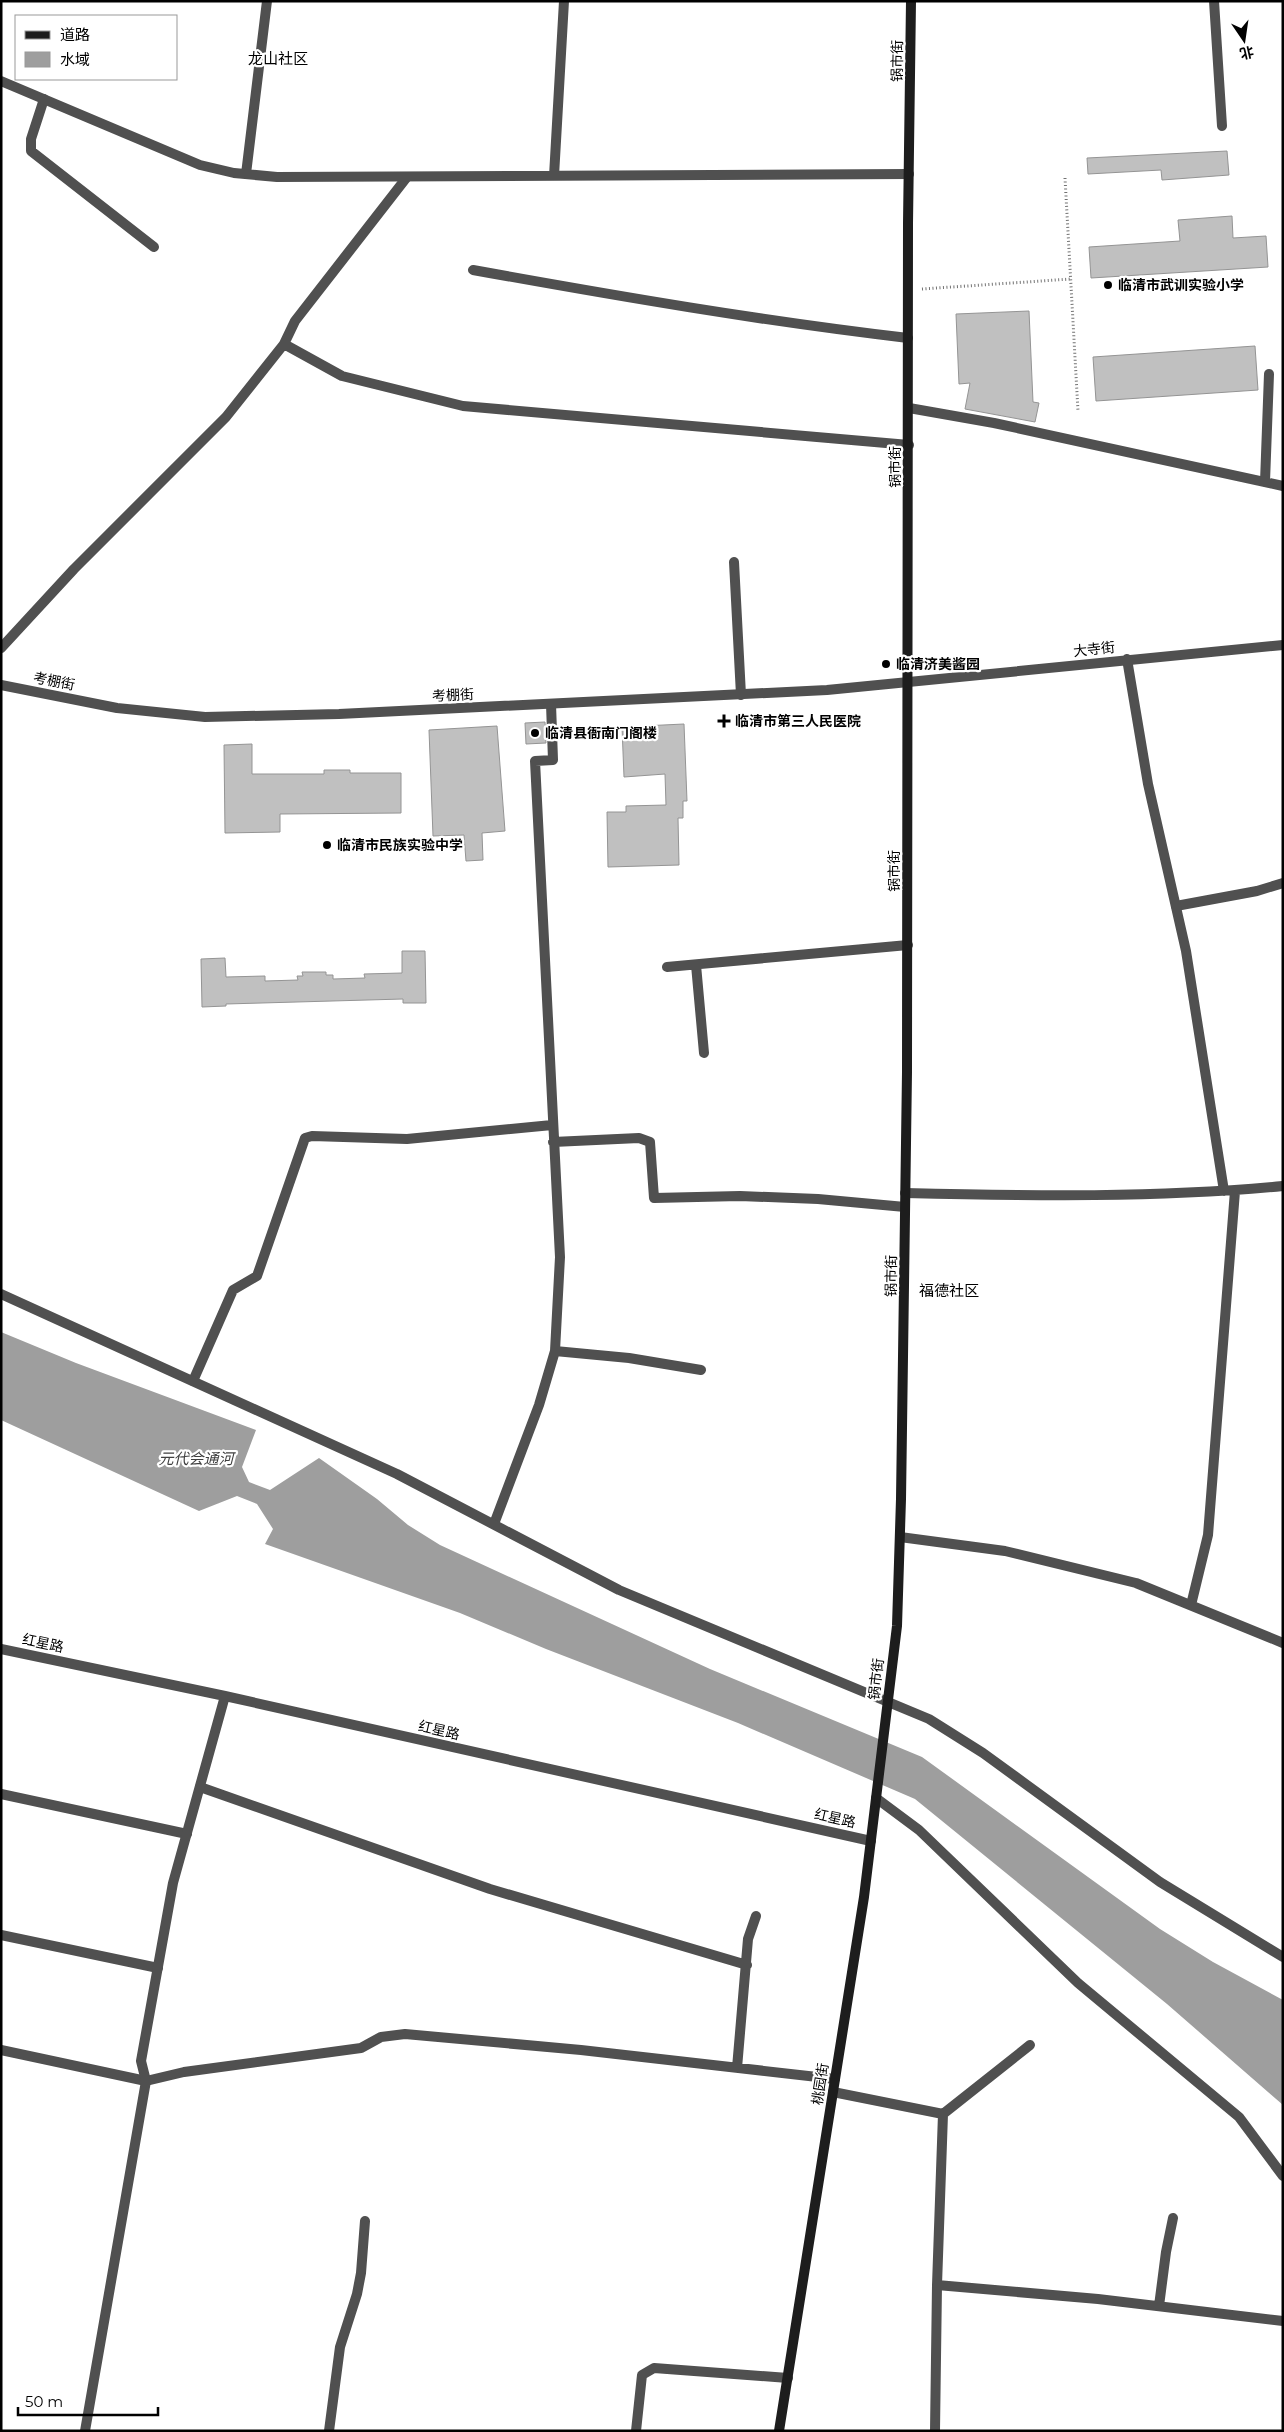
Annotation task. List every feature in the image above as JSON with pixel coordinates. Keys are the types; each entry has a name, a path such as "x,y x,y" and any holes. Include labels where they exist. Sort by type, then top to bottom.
{"street":[{"path":"246,174 267,1"},
{"path":"554,176 564,1"},
{"name":"锅市街","path":"883,1741 897,1626 906,1207 909,682 908,174 911,1"},
{"path":"1214,1 1222,126"},
{"path":"1,81 200,165 246,174 277,177 908,174"},
{"path":"44,99 31,139 31,151 154,247"},
{"path":"1,648 74,570 226,417 284,344 295,321 407,176"},
{"path":"473,270 631,298 908,338"},
{"path":"284,344 342,376 463,406 909,445"},
{"path":"1265,482 1270,374"},
{"path":"908,408 1004,425 1283,486"},
{"path":"734,562 741,695"},
{"name":"大寺街","path":"909,682 1283,644"},
{"path":"1128,659 1148,784 1186,952 1229,1191 1208,1535 1191,1605"},
{"name":"考棚街","path":"1,685 117,708 205,717 339,714 741,695 827,690 909,682"},
{"path":"494,1524 540,1405 555,1351 560,1257 535,761 553,760 550,704"},
{"path":"1176,906 1257,891 1283,883"},
{"path":"667,967 908,945"},
{"path":"696,965 704,1052"},
{"path":"193,1381 233,1290 257,1276 305,1138 312,1136 407,1138 552,1125"},
{"path":"553,1142 639,1138 650,1142 654,1198 740,1196 818,1199 906,1207"},
{"path":"906,1193 1016,1195 1229,1191 1283,1186"},
{"path":"1,1294 397,1474 620,1590 929,1719 983,1752 1160,1882 1283,1957"},
{"path":"555,1351 629,1358 701,1370"},
{"path":"900,1537 1004,1551 1136,1583 1283,1643"},
{"name":"红星路","path":"1,1648 870,1840"},
{"path":"85,2431 146,2081 141,2061 173,1883 225,1696"},
{"name":"桃园街","path":"779,2431 835,2079 883,1741"},
{"path":"200,1787 490,1888 747,1965"},
{"path":"1,1794 186,1834"},
{"path":"876,1798 919,1830 1078,1983 1238,2117 1283,2176"},
{"path":"737,2068 748,1939 756,1916"},
{"path":"1,1935 158,1968"},
{"path":"1,2050 146,2081 184,2072 361,2048 381,2037 405,2034 581,2050 835,2079"},
{"path":"935,2431 937,2284 943,2114 1030,2045"},
{"path":"833,2092 943,2114"},
{"path":"1160,2306 1166,2252 1174,2218"},
{"path":"328,2431 340,2347 357,2294 361,2273 365,2221"},
{"path":"937,2284 1160,2306 1283,2321"},
{"path":"636,2431 642,2375 654,2368 788,2378"}],"path":[{"path":"1065,178 1078,411"},
{"path":"908,289 1071,279"}],"water":[{"name":"元代会通河","path":"1,1332 76,1363 256,1430 242,1467 249,1482 270,1490 319,1458 377,1499 408,1525 440,1545 710,1669 922,1757 1160,1929 1213,1962 1283,2000 1283,2105 1167,2004 915,1799 738,1723 546,1649 460,1613 265,1544 273,1529 257,1504 237,1496 199,1511 1,1420"}],"building":[{"path":"1227,151 1229,175 1162,180 1161,170 1088,174 1087,158"},
{"path":"1232,216 1233,238 1266,236 1268,267 1091,278 1089,247 1180,241 1178,220"},
{"path":"1029,311 1033,402 1039,403 1035,422 965,409 970,383 959,384 956,314"},
{"path":"1255,346 1258,390 1096,401 1093,357"},
{"name":"临清县衙南门阁楼","path":"545,722 546,743 526,744 525,723"},
{"path":"684,724 687,801 683,801 683,818 678,818 679,865 608,867 607,812 626,812 626,806 666,805 665,774 624,777 622,727"},
{"path":"497,726 505,831 482,833 483,860 466,861 464,835 433,836 429,730"},
{"path":"252,744 252,774 324,774 324,770 350,770 350,773 401,773 401,813 280,814 280,832 225,833 224,745"},
{"path":"402,951 425,951 426,1003 403,1003 403,999 226,1004 226,1006 202,1007 201,959 225,958 226,977 265,976 265,981 298,980 297,976 303,976 302,972 326,972 326,975 333,975 333,979 365,978 364,974 402,973"}],"place":[{"name":"临清市武训实验小学","path":"1108,285"},
{"name":"临清济美酱园","path":"886,664"},
{"name":"临清市第三人民医院","path":"724,721"},
{"name":"临清县衙南门阁楼","path":"535,733"},
{"name":"临清市民族实验中学","path":"327,845"}],"district":[{"name":"龙山社区","path":"278,58"},
{"name":"福德社区","path":"949,1290"}]}
